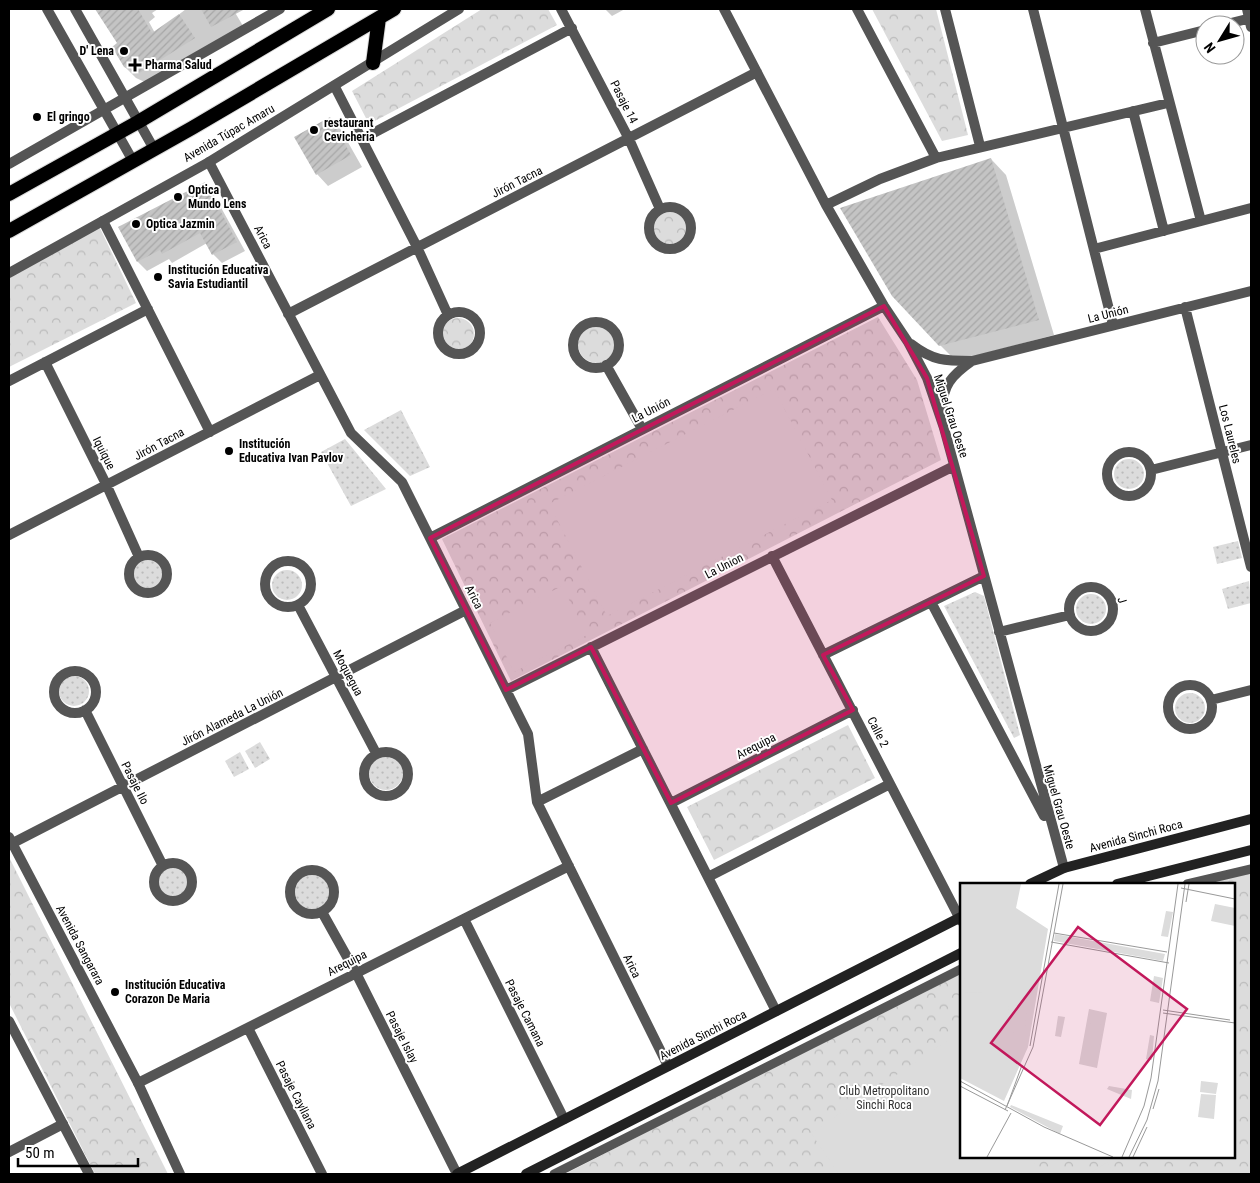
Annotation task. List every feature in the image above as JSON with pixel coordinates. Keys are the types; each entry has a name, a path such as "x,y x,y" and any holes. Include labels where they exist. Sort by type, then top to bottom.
{"highway":[{"path":"9,194 138,122 328,9"},
{"path":"373,63 386,12"},
{"name":"Avenida Túpac Amaru","path":"9,231 154,150 386,12"}],"main road":[{"name":"Avenida Sinchi Roca","path":"1032,883 1064,868 1251,819"},
{"path":"1121,883 1251,850"},
{"name":"Avenida Sinchi Roca","path":"457,1174 960,920"},
{"path":"530,1173 960,954"}],"street":[{"path":"47,9 133,161"},
{"path":"75,9 154,150"},
{"path":"9,164 280,9"},
{"name":"Avenida Túpac Amaru","path":"9,273 210,162 335,87 459,9"},
{"name":"Pasaje 14","path":"561,9 629,139 660,209"},
{"name":"Miguel Grau Oeste","path":"725,9 826,205 884,306 908,342 927,378 944,428 1064,868"},
{"path":"857,9 936,158"},
{"path":"945,9 980,146"},
{"path":"1033,9 1113,325"},
{"path":"1144,9 1201,221"},
{"path":"362,139 572,28"},
{"path":"1153,43 1195,32"},
{"name":"Jirón Tacna","path":"288,314 757,72"},
{"path":"335,87 417,248 448,315"},
{"path":"826,205 880,179 936,158 980,146 1168,103"},
{"path":"1132,111 1164,231"},
{"name":"Arica","path":"210,162 351,434 402,482 528,734 537,802 668,1066"},
{"path":"674,207 686,213 692,226 688,240 677,249 663,248 652,240 649,226 651,219 660,209 674,207"},
{"path":"1094,249 1251,208"},
{"path":"103,221 210,432"},
{"name":"La Unión","path":"908,342 936,360 972,361 1251,290"},
{"name":"La Unión","path":"430,538 884,306"},
{"name":"Los Laureles","path":"1185,307 1251,567"},
{"path":"9,381 148,309"},
{"path":"454,312 468,314 478,324 479,338 472,350 459,354 452,353 441,345 438,332 443,319 448,315 454,312"},
{"path":"589,322 604,323 616,333 619,340 617,355 606,366 591,367 578,360 575,353 574,338 577,331 589,322"},
{"name":"La Unión","path":"944,428 942,401 945,386 954,374 972,361"},
{"name":"Iquique","path":"44,362 107,486 139,557"},
{"path":"606,366 642,429"},
{"name":"Jirón Tacna","path":"9,535 320,375"},
{"path":"1151,470 1251,446"},
{"path":"1123,452 1138,453 1144,457 1151,470 1151,478 1144,490 1131,496 1116,493 1107,481 1107,467 1111,460 1123,452"},
{"name":"La Union","path":"506,690 954,466"},
{"name":"Calle 2","path":"772,556 960,917"},
{"path":"288,562 296,563 307,573 310,587 308,595 298,605 283,607 276,604 266,593 266,578 274,566 288,562"},
{"path":"824,654 984,576"},
{"name":"J","path":"1087,587 1101,589 1107,593 1113,606 1110,620 1106,626 1092,631 1079,627 1070,616 1071,601 1080,590 1087,587"},
{"path":"931,602 1053,832"},
{"name":"Moquegua","path":"298,605 376,753"},
{"name":"Jirón Alameda La Unión","path":"10,841 123,787 466,610"},
{"path":"999,632 1070,616"},
{"path":"591,647 776,1012"},
{"path":"74,670 88,674 96,693 91,706 85,710 71,713 59,706 55,700 54,686 61,674 74,670"},
{"path":"1188,684 1202,688 1212,700 1211,715 1201,726 1194,728 1187,728 1175,722 1169,710 1170,697 1174,691 1188,684"},
{"path":"1212,700 1251,690"},
{"name":"Pasaje Ilo","path":"85,710 163,866"},
{"name":"Arequipa","path":"671,803 853,710"},
{"path":"537,802 643,749"},
{"path":"390,751 403,758 407,765 408,780 400,792 386,796 379,795 367,786 364,779 366,764 376,753 390,751"},
{"path":"708,877 890,784"},
{"name":"Avenida Sangarara","path":"10,841 138,1083 180,1174"},
{"name":"Arequipa","path":"138,1083 568,866"},
{"path":"314,870 327,875 331,880 334,894 328,907 322,912 308,913 301,910 292,900 292,885 300,874 314,870"},
{"name":"Pasaje Islay","path":"322,912 356,973 457,1174"},
{"name":"Pasaje Camana","path":"464,918 564,1120"},
{"path":"9,1021 89,1174"},
{"name":"Pasaje Cayllana","path":"248,1028 322,1174"},
{"path":"9,1152 64,1124"}],"lane":[{"path":"1191,883 1251,869"},
{"path":"554,1174 960,970"}],"highlighted area":[{"path":"884,306 927,378 984,576 823,655 853,710 671,803 591,647 506,690 430,538"}],"green space":[{"path":"482,9 548,9 557,25 369,124 352,91"},
{"path":"872,9 936,9 968,135 942,141"},
{"path":"670,210 677,211 683,215 687,221 687,235 683,241 677,245 670,246 663,245 657,241 653,235 652,228 653,221 657,215 663,211"},
{"path":"99,226 136,303 9,367 9,277"},
{"path":"878,317 917,380 941,460 511,681 442,539"},
{"path":"458,318 464,319 469,323 473,328 473,340 469,345 464,349 458,350 452,349 447,345 443,340 442,334 443,328 447,323 452,319"},
{"path":"597,325 610,331 616,344 610,357 597,363 584,357 578,344 584,331"},
{"path":"774,389 832,500 607,616 549,504"},
{"path":"401,410 430,467 410,476 364,430"},
{"path":"345,439 386,489 351,506 321,452"},
{"path":"1129,459 1140,463 1144,474 1140,485 1129,489 1118,485 1114,474 1118,463"},
{"path":"1238,541 1242,558 1217,564 1213,547"},
{"path":"148,560 158,564 162,574 158,584 148,588 138,584 134,574 138,564"},
{"path":"287,570 298,574 302,585 298,596 287,600 276,596 272,585 276,574"},
{"path":"1249,581 1251,603 1228,609 1222,589"},
{"path":"562,586 587,635 514,672 490,623"},
{"path":"975,592 984,596 1020,735 1014,738 944,606"},
{"path":"1091,594 1102,598 1106,609 1102,620 1091,624 1080,620 1076,609 1080,598"},
{"path":"74,676 85,680 89,691 85,702 74,706 63,702 59,691 63,680"},
{"path":"1190,693 1201,697 1205,708 1201,719 1190,723 1179,719 1175,708 1179,697"},
{"path":"848,725 875,778 714,860 687,807"},
{"path":"260,742 270,759 255,768 245,751"},
{"path":"240,752 249,769 234,777 225,761"},
{"path":"386,756 398,761 403,773 398,785 386,790 374,785 369,773 374,761"},
{"path":"9,857 168,1174 95,1174 9,1003"},
{"path":"173,866 184,871 189,882 184,893 173,898 162,893 157,882 162,871"},
{"name":"Club Metropolitano Sinchi Roca","path":"1251,869 1251,1174 565,1174 960,974 960,1158 1235,1158 1235,883 1189,883"},
{"path":"312,875 319,876 324,880 328,885 328,899 324,904 319,908 312,909 305,908 300,904 296,899 295,892 296,885 300,880 305,876"},
{"path":"960,1032 960,1158 1044,1158 1020,1174 839,1174 811,1133"},
{"path":"1107,1162 1115,1174 1089,1174"}],"building":[{"path":"95,9 138,9 152,33 179,14 195,38 138,74 124,67 112,47 117,43"},
{"path":"201,9 245,9 211,27"},
{"path":"330,117 351,155 316,175 294,137"},
{"path":"991,158 1039,320 939,346 892,296 840,208"},
{"path":"205,182 237,242 212,255 200,233 162,254 160,250 137,262 118,227"}],"place":[{"name":"D' Lena","path":"124,51"},
{"name":"Pharma Salud","path":"135,65"},
{"name":"El gringo","path":"37,117"},
{"name":"restaurant Cevicheria","path":"314,130"},
{"name":"Optica Mundo Lens","path":"178,197"},
{"name":"Optica Jazmin","path":"136,224"},
{"name":"Institución Educativa Savia Estudiantil","path":"158,277"},
{"name":"Institución Educativa Ivan Pavlov","path":"229,451"},
{"name":"Institución Educativa Corazon De Maria","path":"115,992"}]}
